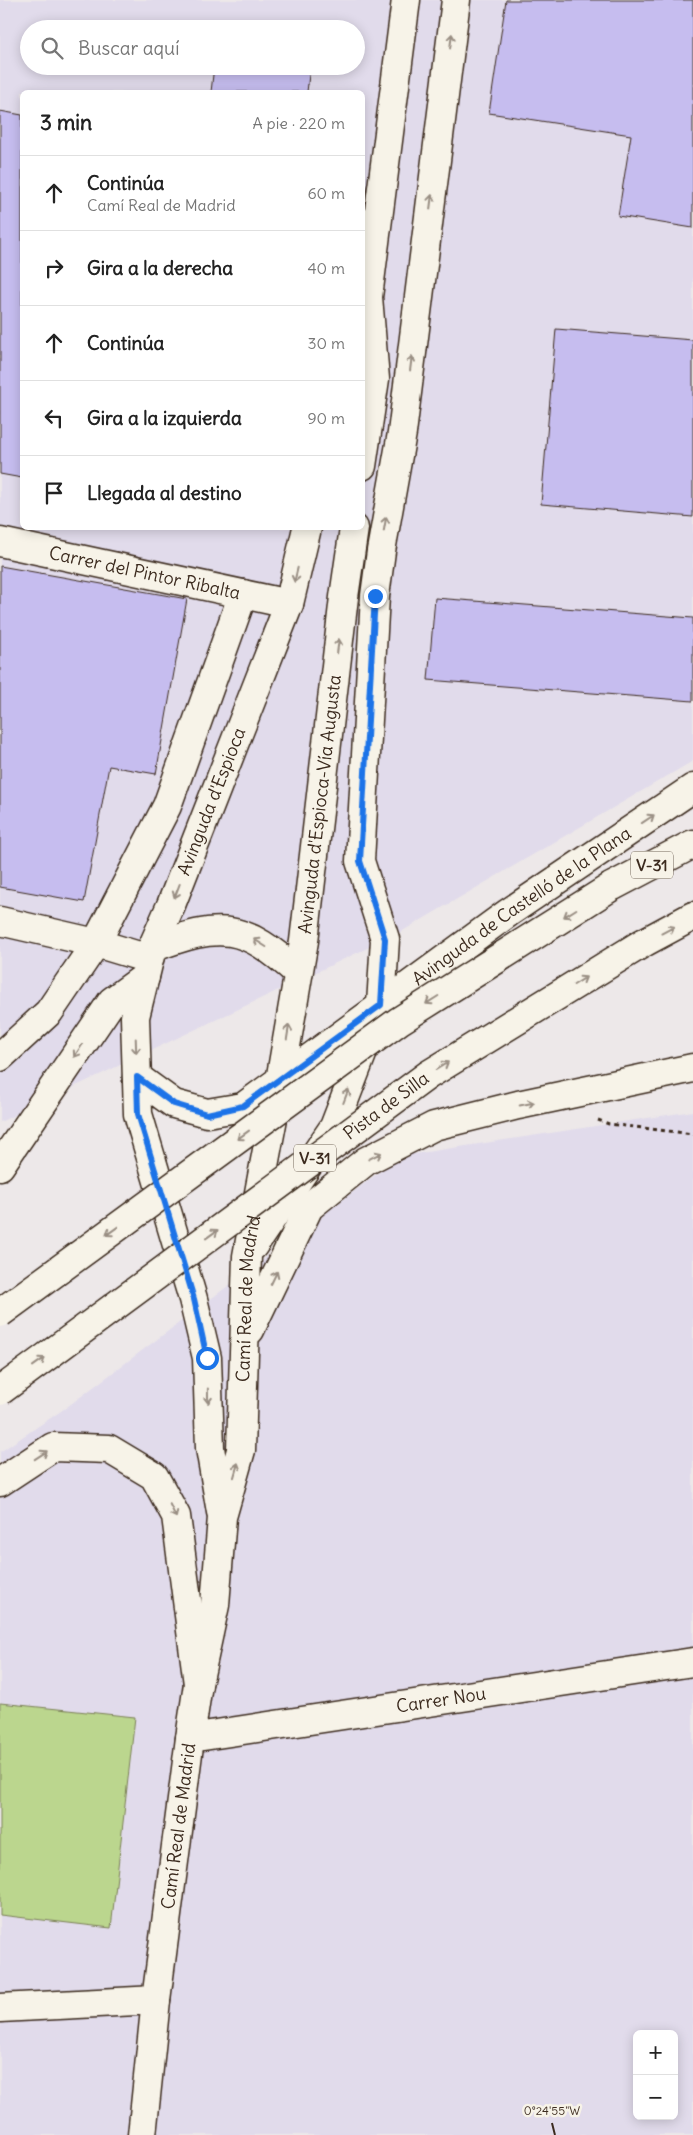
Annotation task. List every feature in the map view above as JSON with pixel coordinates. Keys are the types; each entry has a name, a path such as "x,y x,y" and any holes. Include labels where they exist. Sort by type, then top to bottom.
{"main road":[{"path":"365,446 375,379 365,305 406,0"},
{"path":"247,1256 334,1127 381,1005 385,939 360,861 371,656 380,551 402,433 456,0"},
{"name":"Avinguda d'Espioca","path":"137,1077 134,1017 149,961 289,604 307,530"},
{"name":"Avinguda d'Espioca-Vía Augusta","path":"280,1080 304,941 344,597 354,530"},
{"name":"Carrer del Pintor Ribalta","path":"0,542 289,604"},
{"path":"344,597 380,551"},
{"path":"0,1057 49,1012 96,943 167,806 243,594"},
{"name":"Avinguda de Castelló de la Plana","path":"280,1080 508,913 693,788"},
{"name":"V-31","path":"0,1313 399,1021 611,887 693,844"},
{"name":"Pista de Silla","path":"0,1391 428,1075 642,943 693,916"},
{"path":"0,921 96,943 149,961"},
{"path":"0,1166 112,1001 149,961 187,934 220,930 248,936 277,954 298,973"},
{"path":"246,1338 309,1207 366,1161 434,1126 518,1105 693,1068"},
{"path":"137,1077 174,1104 207,1114 243,1106 280,1080"},
{"name":"Camí Real de Madrid","path":"137,1077 138,1114 194,1299 207,1358 210,1448 222,1517"},
{"name":"Camí Real de Madrid","path":"142,2135 156,2000 190,1738 198,1684 215,1605 222,1517 241,1450 246,1338 247,1256 280,1080"},
{"path":"0,1482 53,1447 109,1449 154,1476 176,1516 198,1684"},
{"name":"Carrer Nou","path":"190,1738 693,1662"},
{"path":"0,2008 156,2000"}],"path":[{"path":"592,1118 609,1124 693,1134"}],"shaded area":[{"path":"0,0 693,0 693,761 399,933 0,1122"},
{"path":"693,1111 693,2135 0,2135 0,1452 67,1407 401,1156"}],"green space":[{"path":"0,1703 135,1717 111,1928 0,1915"}],"building":[{"path":"506,0 693,0 693,228 618,216 631,135 489,113"},
{"path":"213,75 309,75 307,90 211,90"},
{"path":"0,111 20,115 20,478 0,474"},
{"path":"556,329 693,340 693,517 541,504"},
{"path":"0,566 187,599 156,774 109,766 84,902 0,887"},
{"path":"435,598 693,618 693,701 428,680"}],"route":[{"path":"207,1358 194,1299 138,1114 137,1077 174,1104 207,1114 243,1106 381,1005 385,939 360,861 375,596"}]}
